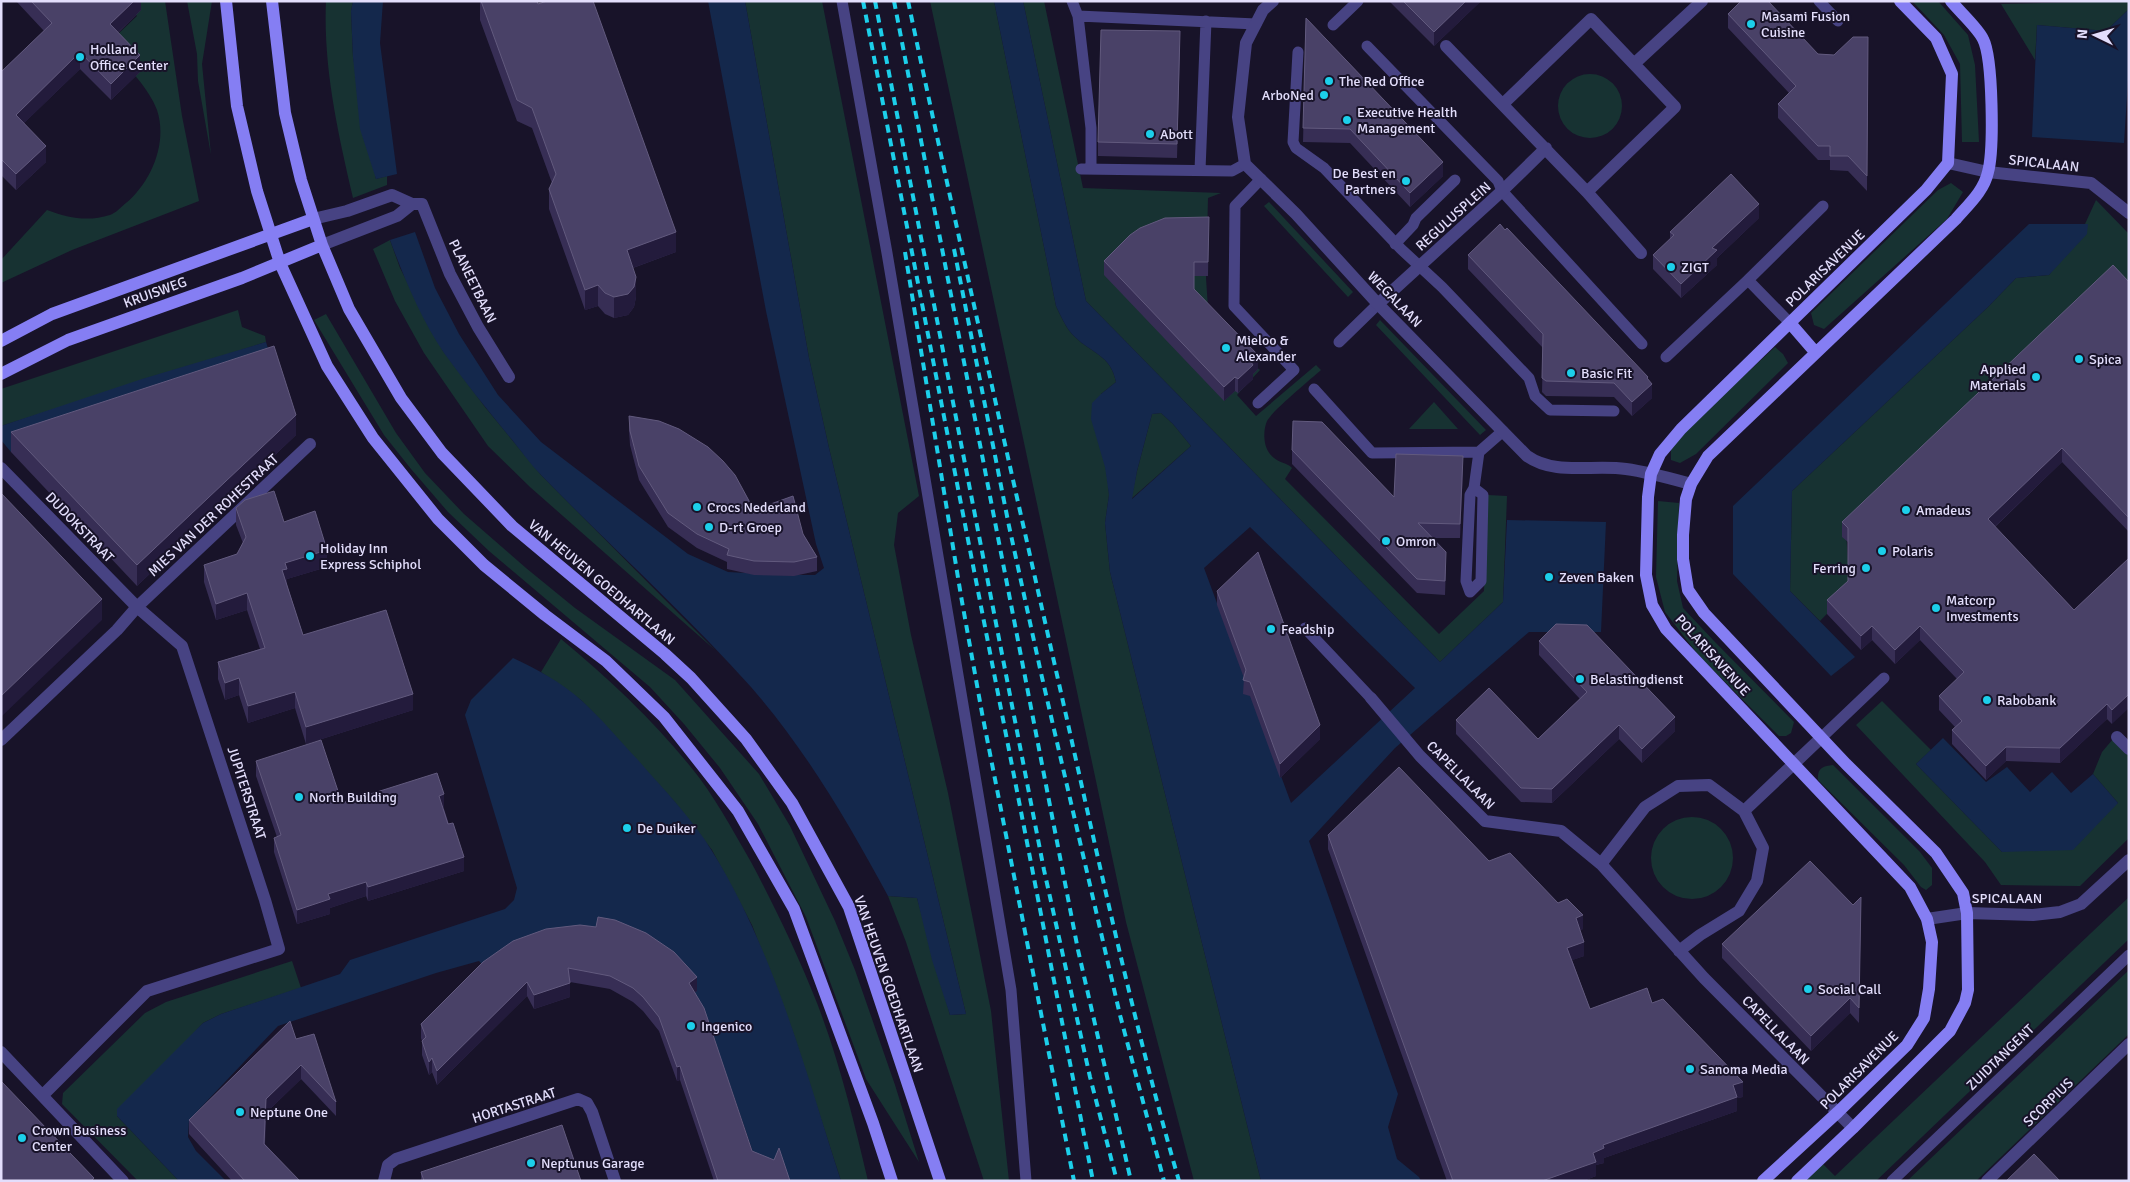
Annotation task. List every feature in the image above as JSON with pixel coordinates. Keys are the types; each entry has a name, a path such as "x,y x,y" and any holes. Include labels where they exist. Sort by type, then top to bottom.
{"street":[{"path":"226,1 237,106 270,235 280,263 327,366 373,438 438,519 484,565 545,615 606,661 664,717 738,811 794,909 873,1123 892,1181"},
{"name":"VAN HEUVEN GOEDHARTLAAN","path":"272,1 285,113 313,218 322,245 349,309 401,398 442,453 512,526 658,648 690,678 746,738 792,803 849,907 940,1181"},
{"path":"1246,164 1238,117 1246,43 1263,10 1273,1"},
{"path":"1634,64 1702,1"},
{"path":"1900,1 1936,38 1952,74 1948,163"},
{"name":"POLARISAVENUE","path":"1797,1181 1950,1031 1965,1003 1968,990 1967,913 1963,893 1936,853 1821,738 1704,613 1688,590 1683,559 1686,499 1691,484 1708,456 1956,219 1978,194 1988,172 1991,132 1991,68 1983,39 1950,1"},
{"path":"1503,104 1591,19 1634,64 1675,107 1587,192"},
{"path":"1446,46 1546,148 1641,253"},
{"name":"REGULUSPLEIN","path":"1378,304 1502,191 1546,148"},
{"name":"SPICALAAN","path":"1948,163 1988,172 2091,183 2129,213"},
{"name":"POLARISAVENUE","path":"1763,1181 1907,1045 1924,1018 1929,989 1932,942 1927,919 1910,887 1666,629 1652,605 1646,575 1648,497 1651,474 1660,454 1681,429 1926,190 1948,163"},
{"name":"WEGALAAN","path":"1246,164 1296,214 1378,304 1527,456 1537,463 1551,467 1624,468 1691,484"},
{"name":"PLANEETBAAN","path":"313,218 347,211 392,196 412,204 422,204 450,274 478,327 509,377"},
{"path":"322,245 396,216 412,204"},
{"name":"KRUISWEG","path":"1,341 52,314 313,218"},
{"name":"KRUISWEG","path":"1,374 68,340 280,263 322,245"},
{"path":"1790,323 1816,353"},
{"name":"MIES VAN DER ROHESTRAAT","path":"1,740 117,630 136,607 310,444"},
{"name":"DUDOKSTRAAT","path":"1,468 136,607"},
{"name":"JUPITERSTRAAT","path":"42,1095 147,991 279,949 266,900 182,646 136,607"},
{"name":"CAPELLALAAN","path":"1371,698 1420,756 1485,821 1562,831 1601,864 1679,951 1853,1128"},
{"path":"2117,737 2129,749"},
{"path":"1744,811 1821,738"},
{"path":"1601,864 1645,807 1678,786 1708,785 1744,811 1764,848 1756,881 1739,910 1679,951"},
{"name":"SPICALAAN","path":"1927,919 1967,913 2033,915 2060,912 2081,904 2129,860"},
{"name":"SCORPIUS","path":"1988,1181 2129,1044"},
{"path":"2,1055 123,1181"},
{"name":"HORTASTRAAT","path":"384,1181 388,1165 396,1159 578,1100 586,1103 592,1112 615,1181"}],"lane":[{"path":"842,1 887,253 1011,990 1026,1181"},
{"path":"1072,1 1078,16 1091,128 1086,168 1232,171 1246,164"},
{"path":"1333,25 1358,1"},
{"path":"1819,1 1838,21"},
{"path":"1078,16 1256,24"},
{"path":"1200,170 1206,21"},
{"path":"1366,46 1498,181 1502,191 1642,344"},
{"path":"1298,52 1293,142 1296,148 1324,168 1395,244 1442,287 1529,378 1535,396 1550,410 1614,411"},
{"path":"1258,403 1294,370 1234,306 1235,206 1261,179"},
{"path":"1395,244 1413,225 1416,218 1455,180"},
{"path":"1666,357 1823,206"},
{"path":"1748,280 1790,323"},
{"path":"1339,342 1378,304"},
{"path":"1314,389 1372,453 1479,452 1503,431"},
{"path":"1474,488 1484,495 1481,581 1470,592 1466,581 1470,495 1474,488 1479,452"},
{"path":"1305,628 1371,698"},
{"path":"1821,738 1884,678"},
{"name":"ZUIDTANGENT","path":"1892,1181 2129,955"}],"green space":[{"path":"124,1 165,1 182,116 199,201 72,250 1,283 1,260 47,210 86,219 112,214 135,194 150,173 159,148 160,123 157,110 144,86 114,51 115,37 137,16"},
{"path":"187,1 212,1 202,64 211,155 198,81 197,54"},
{"path":"326,1 353,1 351,11 353,57 376,179 387,176 387,185 353,198 337,125 329,75"},
{"path":"745,1 822,1 919,496 898,513 894,545 911,635 948,793 991,1011 1009,1181 984,1181 906,942 888,896 917,898 950,1015 966,1014 809,358"},
{"path":"930,1 994,1 1056,306 1072,334 1100,355 1110,366 1116,382 1101,394 1109,495 1105,523 1110,572 1261,1181 1194,1181 1126,922"},
{"path":"1023,1 1044,1 1083,188 1221,193 1208,198 1206,278 1208,308 1227,342 1260,370 1237,395 1256,416 1316,365 1321,370 1270,416 1265,429 1266,447 1276,460 1292,468 1285,479 1439,634 1484,591 1488,495 1507,496 1503,602 1440,662 1086,301"},
{"path":"1912,1 1938,1 1968,35 1975,65 1979,142 1962,142 1960,64 1944,35"},
{"path":"2129,1 2129,9 2106,31 2037,25 2035,60 2001,4"},
{"path":"1584,74 1596,74 1613,83 1620,94 1622,106 1620,118 1613,129 1596,138 1584,138 1572,133 1563,124 1558,112 1558,100 1563,88 1572,79"},
{"path":"1951,183 1963,192 1947,219 1824,329 1814,325 1811,313 1938,190"},
{"path":"2096,200 2129,234 2129,289 1846,532 1850,590 1820,621 1790,591 1792,491 1988,307 2016,278 2049,275 2088,224 2085,224"},
{"path":"1269,202 1353,292 1348,297 1264,206"},
{"path":"390,240 400,268 443,351 485,407 541,475 715,650 530,487 488,446 424,353 395,301 373,249"},
{"path":"238,310 242,327 265,336 266,342 1,426 1,389"},
{"path":"326,314 396,433 425,473 464,514 526,568 575,608 675,680 759,774 790,826 835,921 855,970 895,1085 919,1162 866,1079 806,917 758,824 720,768 684,724 650,687 489,551 448,512 384,435 314,320"},
{"path":"1380,320 1486,430 1480,435 1376,325"},
{"path":"1775,347 1783,354 1788,363 1696,454 1680,463 1671,460 1671,448 1692,424"},
{"path":"1434,402 1458,429 1409,429"},
{"path":"1161,413 1191,446 1131,499 1152,414"},
{"path":"1658,501 1679,503 1677,581 1683,608 1794,722 1791,733 1786,736 1779,736 1699,656 1665,612 1656,577"},
{"path":"561,639 629,700 690,766 707,789 751,862 794,949 825,1025 846,1091 868,1181 841,1181 793,1032 752,925 712,850 674,801 581,700 541,672"},
{"path":"1882,701 1931,750 1916,764 2002,852 2118,803 2093,774 2102,752 2113,739 2129,756 2129,838 2080,886 2001,885 1985,862 1856,725"},
{"path":"1833,765 1920,852 1932,868 1932,885 1926,890 1921,887 1904,865 1818,780 1821,768"},
{"path":"1684,817 1700,817 1715,824 1726,835 1733,850 1730,874 1721,887 1700,899 1684,899 1669,892 1658,881 1651,866 1651,850 1658,835 1669,824"},
{"path":"2129,897 2129,939 1876,1181 1804,1181 1822,1163 1835,1176"},
{"path":"292,961 301,988 221,1014 203,1023 117,1116 179,1181 138,1181 62,1104 63,1093 145,1013 166,1002"},
{"path":"2129,970 2129,1034 1976,1181 1907,1181"}],"water":[{"path":"353,1 383,1 380,43 397,174 376,179 360,129 353,57 351,11"},
{"path":"708,1 745,1 809,358 966,1014 950,1015 932,960 917,898 888,896 825,787 771,711 751,687 674,606 538,472 483,405 444,353 420,312 390,240 415,232 435,288 459,334 498,395 541,442 688,554 728,572 815,575 824,568 816,544 766,311"},
{"path":"994,1 1023,1 1086,301 1440,662 1503,602 1507,520 1606,522 1601,632 1529,632 1395,748 1309,841 1398,1094 1388,1127 1397,1159 1419,1177 1421,1181 1261,1181 1110,572 1105,523 1109,495 1105,467 1091,419 1092,403 1116,382 1110,366 1100,355 1072,334 1056,306","holes":["1161,413 1191,446 1132,499 1137,471 1152,414","1250,527 1415,688 1291,803 1204,568"]},
{"path":"2129,9 2129,65 2124,143 2032,137 2037,25 2106,31"},
{"path":"2029,224 2088,224 2087,234 2049,275 2016,278 1988,307 1792,491 1790,591 1855,657 1831,676 1733,574 1733,506"},
{"path":"266,342 274,367 11,452 1,440 1,426 142,379"},
{"path":"513,658 540,671 557,682 588,707 677,804 696,827 712,851 734,889 771,970 801,1054 841,1181 785,1181 758,1167 712,1032 679,978 484,966 479,961 436,973 278,1026 189,1120 188,1137 196,1151 226,1181 179,1181 117,1116 117,1109 203,1023 221,1014 340,974 350,960 505,909 514,900 517,888 465,715 471,700"},
{"path":"1943,738 1986,782 2007,767 2030,792 2052,772 2071,793 2093,774 2118,803 2073,850 2002,852 1916,764"}],"building":[{"path":"31,1 134,1 110,24 140,55 111,84 80,52 16,115 46,146 16,174 1,159 1,72 52,23"},
{"path":"481,1 537,1 538,4 547,1 593,1 676,232 627,250 636,277 634,287 628,294 614,297 605,293 598,285 585,290 549,189 556,174 532,108 517,100"},
{"path":"1403,1 1466,1 1434,32"},
{"path":"1741,1 1768,1 1818,54 1834,55 1853,37 1868,37 1867,176 1848,156 1830,156 1830,146 1818,146 1778,104 1796,86 1728,14"},
{"name":"The Red Office","path":"1306,18 1443,162 1410,193 1350,129 1303,128"},
{"path":"1101,30 1180,31 1177,144 1098,142"},
{"path":"1731,174 1759,204 1712,248 1717,250 1681,284 1653,255 1674,235 1670,232"},
{"path":"1209,217 1208,262 1194,262 1194,289 1258,355 1251,362 1253,365 1238,379 1235,377 1224,387 1104,261 1130,235 1140,228 1165,218"},
{"path":"1500,224 1505,230 1507,228 1648,377 1652,384 1632,402 1614,383 1546,381 1542,378 1543,334 1468,255"},
{"path":"2113,265 2129,282 2129,518 2062,448 1988,519 2074,610 2129,558 2129,694 2112,710 2107,704 2060,748 2006,747 1986,766 1952,730 1962,721 1939,696 1964,672 1920,626 1895,650 1872,626 1861,636 1827,600 1848,581 1848,528 1842,522"},
{"path":"274,346 296,415 137,565 11,432"},
{"path":"629,416 659,421 679,429 708,447 735,475 754,510 793,496 803,534 817,557 794,562 754,561 727,555 729,549 697,534 668,513 639,466 630,431"},
{"path":"1293,421 1322,422 1394,497 1396,454 1463,456 1460,524 1418,523 1446,552 1445,581 1417,579 1292,450"},
{"path":"274,491 284,522 315,511 327,550 285,563 287,569 282,570 303,635 386,610 413,694 306,727 295,692 248,706 239,678 225,683 218,662 265,648 247,593 216,604 204,565 237,554 246,537 236,508 245,500"},
{"path":"1,493 102,599 1,696"},
{"path":"1258,552 1320,725 1280,764 1250,682 1243,680 1246,670 1217,591"},
{"path":"1556,624 1587,625 1675,717 1642,749 1619,725 1552,789 1521,788 1456,720 1489,688 1538,739 1587,692 1539,641"},
{"path":"321,740 342,803 437,773 444,794 439,796 448,824 453,823 464,857 368,887 366,882 328,894 330,899 297,910 274,838 281,835 256,761"},
{"path":"1399,767 1489,861 1510,853 1558,903 1567,899 1583,915 1576,918 1584,942 1567,948 1590,1009 1647,988 1652,1003 1663,999 1743,1082 1733,1085 1737,1097 1603,1145 1604,1148 1593,1153 1596,1162 1542,1181 1453,1181 1328,835"},
{"path":"1810,861 1853,905 1861,897 1859,1008 1850,998 1811,1036 1722,944"},
{"path":"598,917 615,920 646,933 674,952 697,977 689,983 704,1008 752,1151 774,1160 779,1148 790,1181 718,1181 680,1066 677,1067 659,1017 633,988 610,976 568,968 570,983 534,995 527,982 437,1071 432,1058 429,1062 422,1041 426,1037 421,1024 483,962 513,941 546,929 580,925 596,927"},
{"name":"Neptune One","path":"290,1021 296,1039 314,1034 336,1102 301,1065 266,1099 264,1144 300,1181 245,1181 189,1120"},
{"name":"Crown Business Center","path":"1,1081 94,1178 91,1181 1,1181"},
{"path":"562,1125 581,1181 424,1181 421,1172"},
{"path":"2034,1154 2060,1181 2006,1181"}],"railway":[{"path":"863,1 1093,1181"},
{"path":"875,1 1044,870 1090,1077 1117,1181"},
{"path":"894,1 1078,950 1131,1181"},
{"path":"908,1 980,334 1113,925 1144,1053 1179,1181"},
{"path":"954,249 1009,526 1041,673 1120,1015 1164,1181"},
{"path":"905,252 982,713 1074,1181"}],"place":[{"name":"Masami Fusion Cuisine","path":"1751,24"},
{"name":"Holland Office Center","path":"80,57"},
{"name":"The Red Office","path":"1329,81"},
{"name":"ArboNed","path":"1324,95"},
{"name":"Executive Health Management","path":"1347,120"},
{"name":"Abott","path":"1150,134"},
{"name":"De Best en Partners","path":"1406,181"},
{"name":"ZIGT","path":"1671,267"},
{"name":"Mieloo & Alexander","path":"1226,348"},
{"name":"Spica","path":"2079,359"},
{"name":"Basic Fit","path":"1571,373"},
{"name":"Applied Materials","path":"2036,377"},
{"name":"Crocs Nederland","path":"697,507"},
{"name":"Amadeus","path":"1906,510"},
{"name":"D-rt Groep","path":"709,527"},
{"name":"Omron","path":"1386,541"},
{"name":"Polaris","path":"1882,551"},
{"name":"Holiday Inn Express Schiphol","path":"310,556"},
{"name":"Ferring","path":"1866,568"},
{"name":"Zeven Baken","path":"1549,577"},
{"name":"Matcorp Investments","path":"1936,608"},
{"name":"Feadship","path":"1271,629"},
{"name":"Belastingdienst","path":"1580,679"},
{"name":"Rabobank","path":"1987,700"},
{"name":"North Building","path":"299,797"},
{"name":"De Duiker","path":"627,828"},
{"name":"Social Call","path":"1808,989"},
{"name":"Ingenico","path":"691,1026"},
{"name":"Sanoma Media","path":"1690,1069"},
{"name":"Neptune One","path":"240,1112"},
{"name":"Crown Business Center","path":"22,1138"},
{"name":"Neptunus Garage","path":"531,1163"}]}
